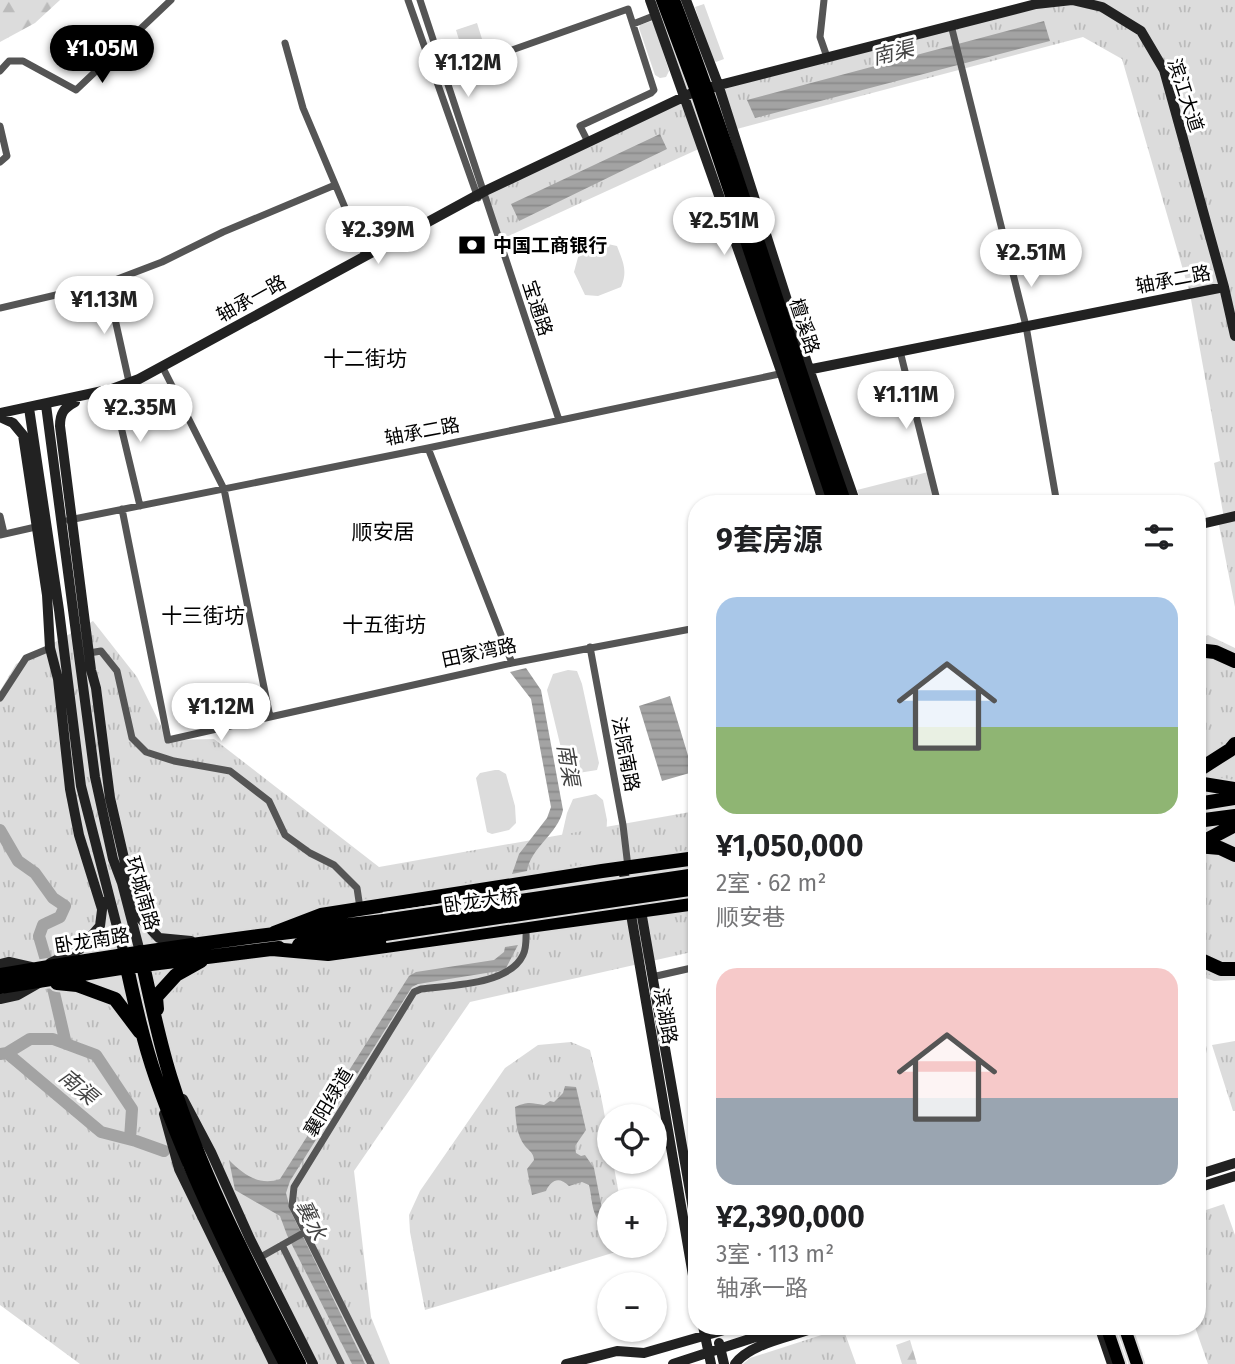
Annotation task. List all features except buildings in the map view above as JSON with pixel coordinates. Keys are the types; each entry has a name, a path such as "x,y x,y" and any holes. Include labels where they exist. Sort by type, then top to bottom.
{"highway":[{"path":"1206,651 1235,661"},
{"path":"1206,765 1235,744"},
{"path":"1206,784 1235,789"},
{"path":"1206,803 1235,798"},
{"path":"1206,820 1235,816"},
{"path":"1206,841 1235,825"},
{"path":"1206,847 1220,848 1235,855"},
{"path":"274,933 321,915 360,908 688,859"},
{"name":"卧龙大桥","path":"272,949 384,927 688,876"},
{"name":"卧龙大桥","path":"274,933 384,927 688,889"},
{"path":"272,949 328,954 688,904"},
{"name":"卧龙南路","path":"208,950 274,933"},
{"name":"卧龙南路","path":"0,975 41,974 208,950 272,949"},
{"path":"151,1034 156,997 176,975 208,950"},
{"name":"环城南路","path":"141,959 151,1034"},
{"name":"环城南路","path":"125,961 151,1034 181,1143 299,1364"},
{"path":"1206,962 1221,968 1235,969"},
{"path":"41,974 115,999 151,1034"},
{"name":"卧龙南路","path":"0,987 41,974"},
{"name":"环城南路","path":"207,1190 286,1364"}],"main road":[{"name":"檀溪路","path":"662,0 702,90 795,372 831,495"},
{"name":"檀溪路","path":"683,0 702,90"},
{"name":"檀溪路","path":"795,372 843,495"},
{"path":"1109,1335 1119,1364"},
{"path":"1127,1335 1137,1364"}],"street":[{"path":"0,71 9,61 23,61 76,90 172,0"},
{"name":"宝通路","path":"408,0 480,194 499,235 559,420"},
{"name":"宝通路","path":"419,0 480,194"},
{"path":"588,142 580,126 654,90 624,0"},
{"path":"652,0 656,15 702,90 795,372 822,495"},
{"path":"824,0 820,37 827,57"},
{"name":"滨江大道","path":"702,90 1036,4 1072,1 1102,7 1142,31 1164,70 1235,336"},
{"path":"444,74 628,9"},
{"path":"633,24 656,15"},
{"path":"952,27 1026,326 1056,495"},
{"path":"285,43 303,108 365,255"},
{"name":"轴承一路","path":"0,415 113,389 129,382 480,194 702,90"},
{"path":"0,126 7,156 0,162"},
{"path":"0,308 107,283 162,262 223,232 335,185"},
{"path":"107,283 129,382"},
{"name":"轴承二路","path":"67,520 1224,287"},
{"path":"900,351 936,495"},
{"path":"162,366 224,489 270,718"},
{"path":"795,372 852,495"},
{"path":"113,389 139,506"},
{"path":"88,395 65,408 60,417 67,520 96,688 110,798 135,906"},
{"name":"环城南路","path":"47,405 67,520 95,777 113,859 122,883 141,959"},
{"name":"环城南路","path":"29,408 41,525 81,786 125,961"},
{"path":"0,415 13,423 23,435 41,525 50,648 58,679 75,813 85,857 102,909"},
{"path":"428,448 512,663"},
{"name":"田家湾路","path":"122,509 168,740 512,663 688,630"},
{"path":"0,516 2,534 41,525"},
{"path":"1206,523 1235,516"},
{"path":"0,698 26,658 50,648"},
{"name":"法院南路","path":"590,648 623,825 628,867"},
{"path":"89,653 101,651 117,671 132,738 146,752 174,761 230,771 269,801 285,835 310,853 334,865 357,888 360,908"},
{"path":"95,777 110,798"},
{"path":"75,813 81,786"},
{"name":"滨湖路","path":"628,867 688,1242"},
{"path":"0,999 18,995 41,974 80,949 100,926 105,881"},
{"path":"122,883 142,919 159,938 208,950"},
{"path":"604,917 621,920 639,931 671,906"},
{"name":"襄阳绿道","path":"371,1364 292,1206 294,1187 414,992 510,972 524,954 526,928"},
{"name":"滨湖路","path":"639,931 652,977 688,1181"},
{"path":"0,964 9,962 41,974"},
{"path":"652,977 688,969"},
{"path":"162,1073 211,1152 259,1258 313,1364"},
{"path":"181,1143 178,1169 274,1364"},
{"path":"1206,1172 1235,1163"},
{"path":"1206,1185 1235,1176"},
{"path":"259,1258 305,1233"},
{"path":"283,1245 341,1364"},
{"path":"566,1364 617,1351 643,1353 693,1335"},
{"path":"705,1335 710,1359"},
{"path":"717,1335 724,1364"},
{"path":"673,1364 710,1359 721,1349 762,1335"},
{"path":"735,1364 744,1353 794,1335"},
{"path":"1102,1335 1112,1364"},
{"path":"1133,1335 1143,1364"}],"green space":[{"path":"0,0 60,0 35,23 0,42"},
{"path":"1089,0 1235,0 1235,607 1218,520 1224,518 1214,463 1220,461 1190,294 1122,59 1083,37 733,130 718,84 1036,4"},
{"path":"704,4 724,59 716,62 711,57 695,7"},
{"path":"652,21 669,71 666,77 655,75 639,28 640,25"},
{"path":"477,23 487,55 450,68 444,49 460,43 456,30"},
{"path":"686,98 703,147 500,240 485,191"},
{"path":"603,243 617,246 624,266 621,287 598,296 585,295 574,272 580,250"},
{"path":"928,472 934,495 859,495 857,490"},
{"path":"93,621 137,677 168,740 214,739 379,867 688,812 688,953 470,1002 354,1171 371,1317 390,1364 80,1364 0,1305 0,691 16,664"},
{"path":"1206,636 1235,648 1235,980 1214,981 1206,978"},
{"path":"568,670 577,671 582,684 599,763 597,770 567,773 547,690 553,674"},
{"path":"495,770 506,774 515,806 516,823 509,830 492,834 487,832 476,778 480,773"},
{"path":"596,794 603,800 607,820 606,841 562,835 573,799"},
{"path":"1235,1041 1235,1111 1233,1111 1212,1045"},
{"path":"571,1042 590,1050 603,1104 597,1104 597,1174 615,1174 618,1188 597,1188 597,1258 425,1310 409,1215 420,1191 505,1068 538,1045"},
{"path":"1224,1204 1235,1235 1235,1364 1208,1364 1198,1335 1206,1335 1206,1210"},
{"path":"821,1335 846,1335 856,1364 743,1364 750,1358"},
{"path":"910,1340 917,1364 902,1364 896,1345"}],"shaded area":[{"name":"南渠","path":"1044,21 1050,41 755,118 747,100"},
{"path":"660,134 667,149 519,221 511,204"},
{"path":"526,668 541,690 563,810 556,826 529,862 527,871 512,874 519,854 547,818 551,807 531,699 510,672"},
{"path":"670,696 688,755 688,773 662,781 639,706"},
{"name":"襄水","path":"518,945 505,970 412,987 290,1181 286,1193 291,1212 365,1364 352,1364 280,1216 235,1190 229,1160 252,1178 265,1181 280,1179 409,976 416,972 494,960 504,952 505,947"},
{"path":"565,1086 576,1087 586,1130 575,1146 576,1153 585,1155 594,1168 598,1188 597,1217 589,1185 582,1182 569,1186 559,1180 550,1184 546,1191 532,1195 527,1169 534,1157 520,1137 515,1107 526,1103 544,1105 550,1101 554,1102 563,1093"}],"waterway":[{"path":"0,830 18,861 35,873 53,898 65,906 60,917 43,925 39,936 46,960"},
{"path":"52,984 66,1044"},
{"name":"南渠","path":"7,1053 30,1039 53,1039 96,1055 132,1109 130,1139"},
{"name":"南渠","path":"0,1054 7,1053 101,1132 164,1151"}],"place":[{"name":"中国工商银行","path":"472,245"}],"district":[{"name":"十二街坊","path":"365,359"},
{"name":"顺安居","path":"383,532"},
{"name":"十三街坊","path":"203,616"},
{"name":"十五街坊","path":"384,625"}]}
